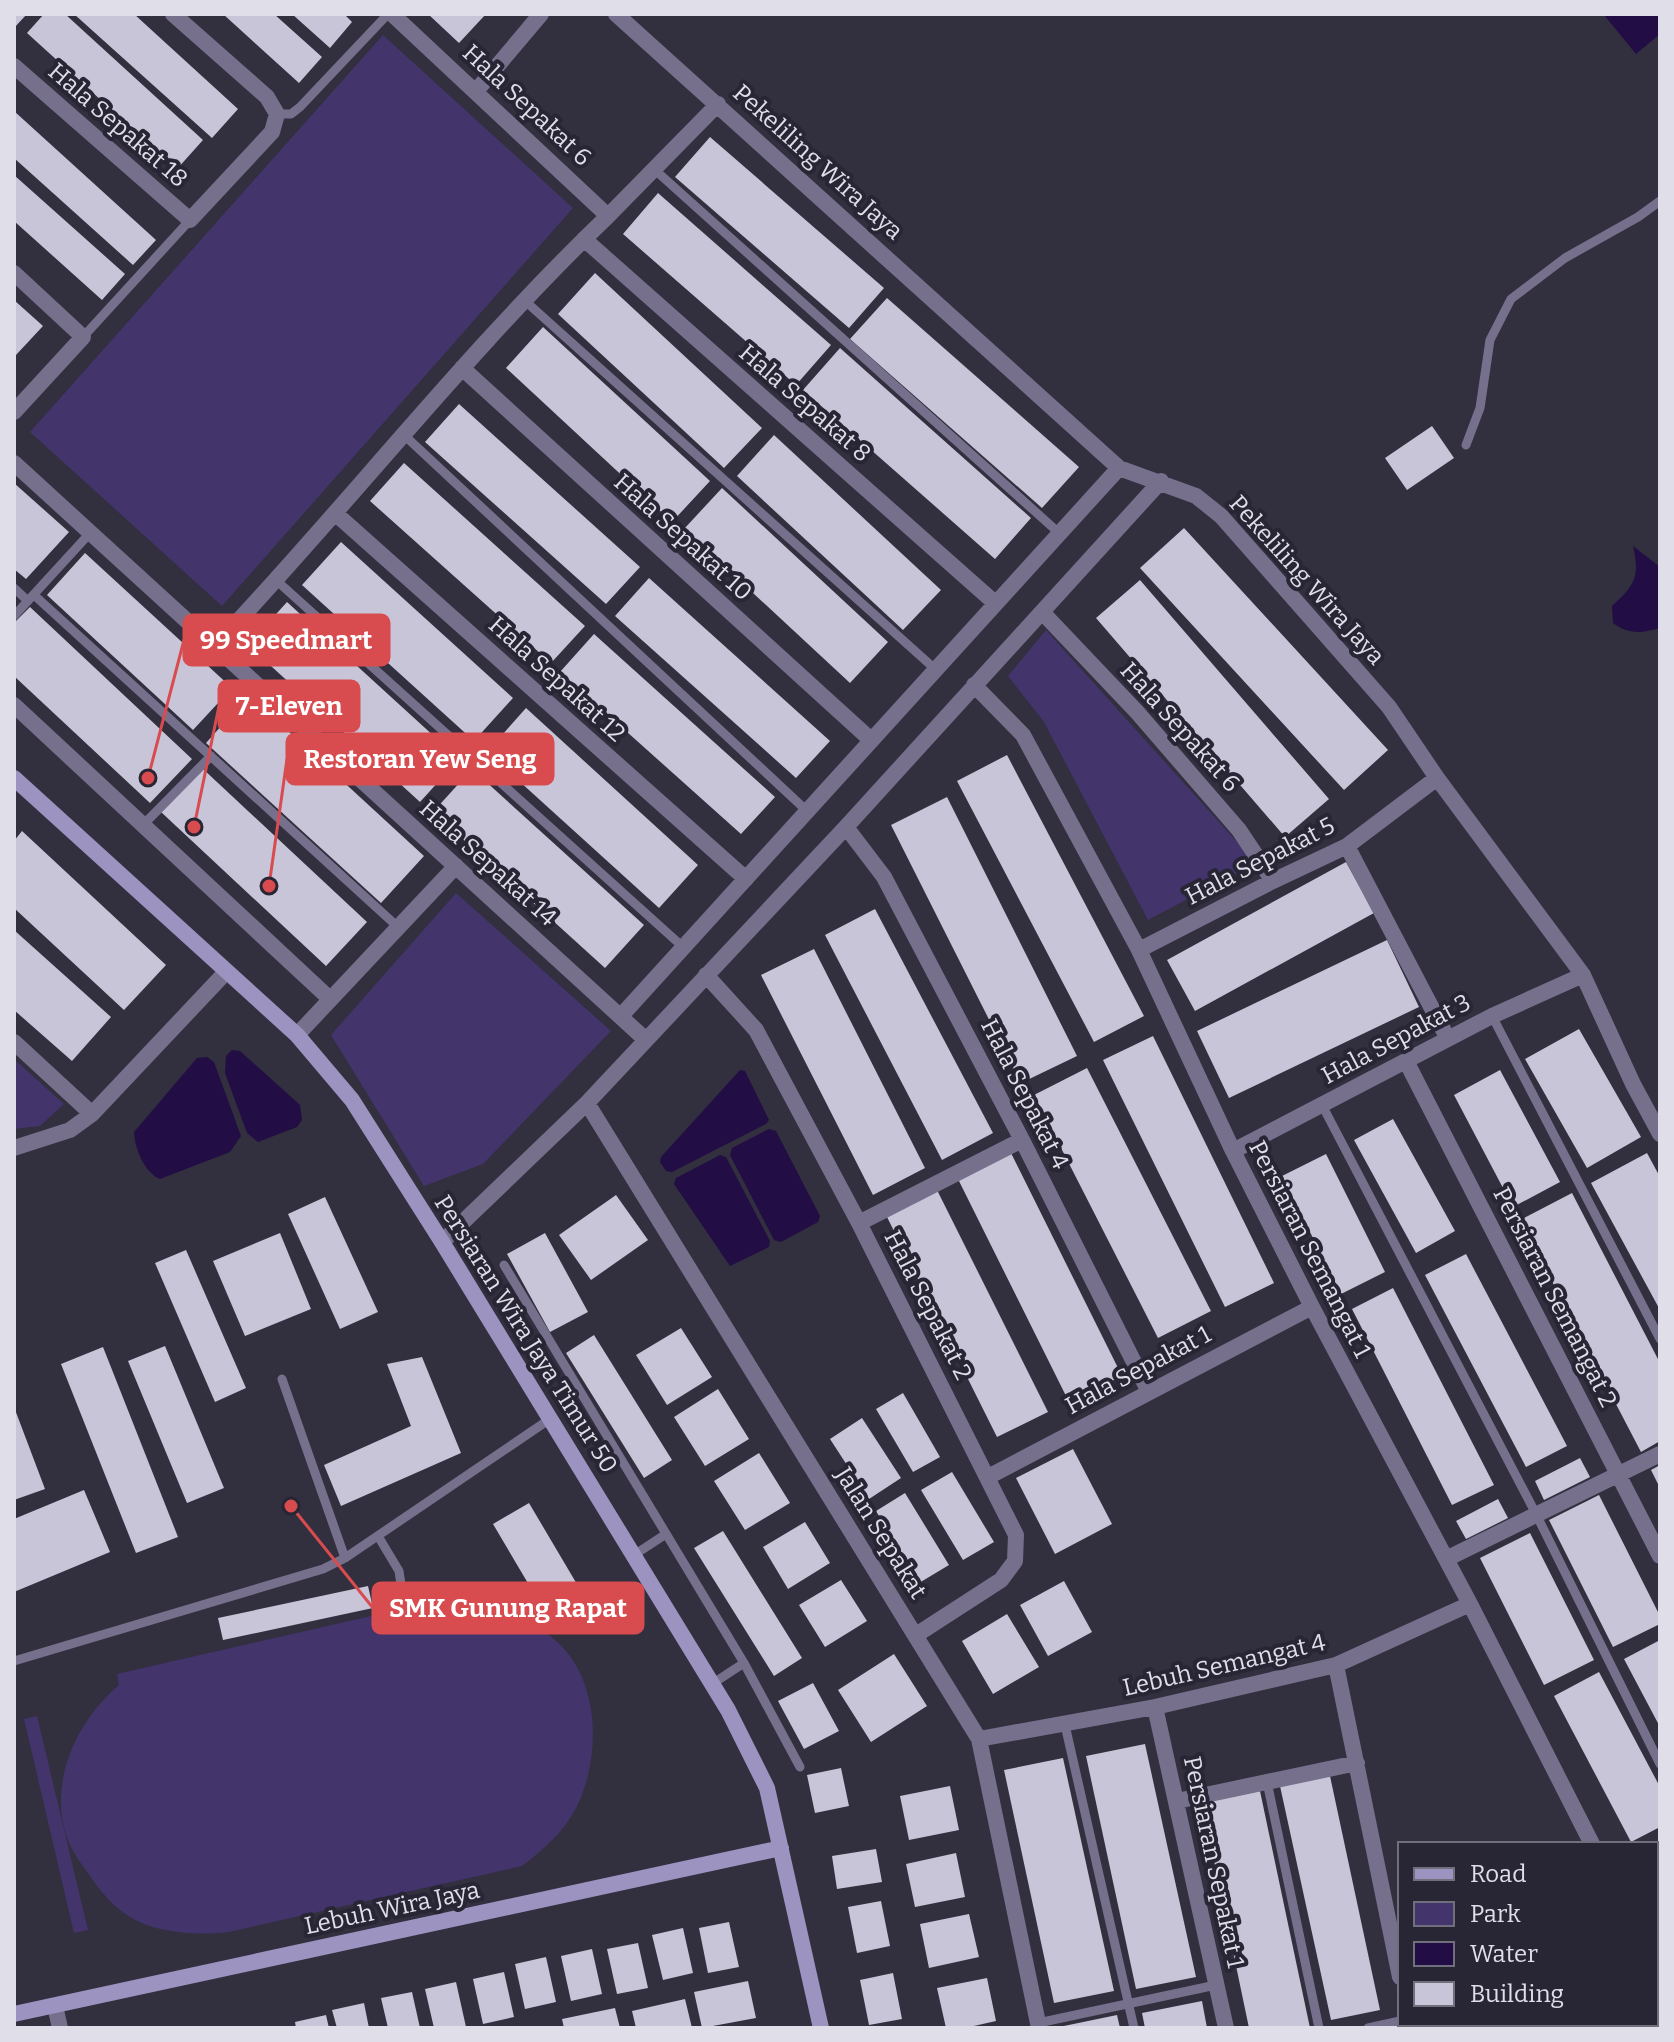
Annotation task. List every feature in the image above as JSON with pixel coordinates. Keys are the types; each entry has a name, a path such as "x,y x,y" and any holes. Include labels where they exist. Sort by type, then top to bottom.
{"street":[{"path":"173,14 267,97 277,114 272,132 190,220"},
{"name":"Hala Sepakat 6","path":"390,14 477,90 608,216"},
{"path":"477,90 541,14"},
{"name":"Pekeliling Wira Jaya","path":"616,14 1119,468 1196,496 1221,516 1389,707 1437,778 1583,975 1633,1084 1660,1134"},
{"name":"Hala Sepakat 18","path":"14,66 190,220"},
{"path":"215,646 277,581 524,300 718,104"},
{"name":"Hala Sepakat 8","path":"584,239 995,603"},
{"path":"14,273 83,337 14,412"},
{"name":"Hala Sepakat 10","path":"462,368 871,740"},
{"name":"Hala Sepakat 14","path":"14,463 646,1040"},
{"path":"621,1016 1119,468"},
{"path":"442,1242 587,1103 846,827 1161,481"},
{"name":"Hala Sepakat 12","path":"336,514 746,879"},
{"name":"Hala Sepakat 6","path":"1043,613 1137,712 1239,830 1273,881"},
{"name":"Persiaran Semangat 1","path":"974,685 1023,735 1139,950 1233,1151 1312,1307 1470,1604 1591,1842"},
{"path":"14,705 330,999"},
{"name":"Persiaran Wira Jaya Timur 50","path":"14,778 297,1035 352,1100 712,1684 767,1788 821,2028"},
{"name":"Hala Sepakat 5","path":"1139,950 1347,846 1437,778"},
{"name":"Hala Sepakat 4","path":"846,827 884,877 1149,1392"},
{"path":"1347,846 1448,1039"},
{"path":"297,1035 456,866"},
{"path":"14,1148 70,1130 92,1114 226,972"},
{"name":"Hala Sepakat 2","path":"706,975 756,1030 859,1223 1016,1535 1015,1561 1001,1580 916,1635"},
{"name":"Hala Sepakat 3","path":"1233,1151 1492,1016 1583,975"},
{"path":"14,1042 92,1114"},
{"name":"Persiaran Semangat 2","path":"1406,1061 1660,1556"},
{"name":"Jalan Sepakat","path":"587,1103 979,1739 1038,2026"},
{"path":"859,1223 1022,1140"},
{"name":"Hala Sepakat 1","path":"988,1477 1312,1307"},
{"path":"1446,1559 1660,1454"},
{"name":"Lebuh Semangat 4","path":"979,1739 1155,1707 1336,1665 1470,1604"},
{"path":"1336,1665 1398,1967"},
{"name":"Persiaran Sepakat 1","path":"1155,1707 1226,2028"},
{"path":"1177,1801 1357,1763"},
{"name":"Lebuh Wira Jaya","path":"14,2014 781,1848"},
{"path":"55,2006 60,2028"}],"lane":[{"path":"277,114 291,114 300,107 390,14"},
{"path":"655,170 1059,533"},
{"path":"1466,445 1480,408 1490,340 1511,299 1565,258 1638,217 1660,201"},
{"path":"83,337 190,220"},
{"path":"524,300 935,669"},
{"path":"404,435 807,811"},
{"path":"14,616 90,533"},
{"path":"277,581 683,947"},
{"path":"14,588 31,598 211,756 399,928"},
{"path":"143,825 211,756"},
{"path":"1492,1016 1660,1339"},
{"path":"1322,1105 1536,1514 1660,1764"},
{"path":"504,1265 744,1663 800,1767"},
{"path":"282,1379 345,1558"},
{"path":"14,1661 323,1569 345,1558 550,1419"},
{"path":"634,1555 666,1534"},
{"path":"378,1536 399,1571 402,1591"},
{"path":"712,1684 744,1663"},
{"path":"1065,1725 1134,2028"},
{"path":"1267,1782 1319,2028"},
{"path":"1038,2026 1128,2002 1216,1985"},
{"path":"1368,2028 1398,2021"}],"green space":[{"path":"383,35 573,208 222,606 30,432"},
{"path":"1046,630 1256,863 1148,920 1044,722 1008,676"},
{"path":"456,893 611,1031 483,1164 424,1186 331,1035"},
{"path":"14,1059 64,1104 40,1126 14,1129"},
{"path":"511,1584 518,1613 558,1643 580,1672 587,1691 593,1730 589,1771 576,1808 552,1840 522,1866 229,1932 176,1932 144,1924 120,1910 95,1884 70,1845 63,1823 63,1779 69,1758 89,1718 119,1685 117,1674"},
{"path":"37,1716 88,1930 74,1933 24,1719"}],"water":[{"path":"1660,14 1660,34 1636,54 1604,15"},
{"path":"1633,546 1660,567 1660,628 1636,632 1613,623 1612,606 1634,580 1636,566"},
{"path":"232,1050 240,1051 300,1105 302,1120 297,1127 258,1142 247,1133 225,1073 226,1056"},
{"path":"207,1057 214,1062 241,1136 230,1152 160,1179 149,1171 141,1159 134,1132 197,1058"},
{"path":"740,1070 745,1071 769,1120 672,1172 666,1171 660,1162 661,1157"},
{"path":"769,1129 776,1131 820,1216 818,1222 781,1242 774,1240 730,1155 732,1148"},
{"path":"720,1155 726,1157 770,1241 769,1247 730,1266 674,1184 676,1178"}],"building":[{"path":"14,14 27,14 14,28"},
{"path":"44,14 65,14 203,140 177,169 27,33"},
{"path":"74,14 134,14 238,109 212,138"},
{"path":"223,14 274,14 322,57 299,83"},
{"path":"292,14 344,14 352,22 330,48"},
{"path":"428,14 486,14 459,43"},
{"path":"14,111 156,240 133,265 14,158"},
{"path":"710,137 884,288 849,328 675,177"},
{"path":"14,175 125,274 102,300 14,221"},
{"path":"658,193 831,345 796,385 623,234"},
{"path":"595,273 762,428 724,468 558,314"},
{"path":"887,298 1079,467 1042,508 850,339"},
{"path":"14,300 43,326 16,355 14,354"},
{"path":"543,327 710,481 672,522 506,368"},
{"path":"840,348 1031,518 995,559 803,390"},
{"path":"459,404 640,567 606,604 425,442"},
{"path":"1432,426 1454,458 1407,490 1385,458"},
{"path":"774,435 941,590 903,630 737,476"},
{"path":"404,463 585,626 551,663 370,501"},
{"path":"14,483 69,532 26,579 14,569"},
{"path":"722,488 888,642 850,683 684,529"},
{"path":"1184,528 1388,750 1344,790 1140,568"},
{"path":"341,542 513,698 474,741 302,585"},
{"path":"85,553 232,688 193,730 47,595"},
{"path":"649,578 830,741 796,778 615,616"},
{"path":"1140,580 1329,799 1285,837 1096,618"},
{"path":"287,602 459,759 420,802 248,645"},
{"path":"30,607 192,759 150,803 14,676 14,623"},
{"path":"594,634 775,797 741,834 560,672"},
{"path":"249,695 424,856 381,903 206,743"},
{"path":"526,708 698,865 659,908 487,752"},
{"path":"1007,755 1144,1016 1094,1042 957,781"},
{"path":"202,768 367,922 326,966 161,812"},
{"path":"472,769 644,925 605,968 433,812"},
{"path":"947,797 1077,1056 1021,1083 891,825"},
{"path":"22,831 166,965 124,1010 14,908 14,841"},
{"path":"1346,862 1374,913 1195,1011 1167,960"},
{"path":"875,909 993,1133 942,1160 825,935"},
{"path":"14,930 111,1017 72,1061 14,1010"},
{"path":"1387,940 1419,1007 1229,1098 1197,1031"},
{"path":"814,949 925,1168 873,1195 761,975"},
{"path":"1579,1029 1641,1137 1587,1168 1525,1059"},
{"path":"1153,1036 1274,1283 1225,1307 1103,1060"},
{"path":"1087,1068 1211,1311 1158,1338 1034,1095"},
{"path":"1500,1070 1560,1182 1513,1207 1454,1095"},
{"path":"1393,1119 1455,1231 1416,1253 1354,1140"},
{"path":"1011,1153 1122,1376 1069,1402 958,1179"},
{"path":"1647,1153 1660,1177 1660,1310 1591,1183"},
{"path":"1326,1154 1385,1272 1341,1294 1282,1176"},
{"path":"936,1188 1048,1412 997,1437 885,1213"},
{"path":"1572,1193 1660,1363 1660,1441 1641,1452 1520,1220"},
{"path":"616,1195 648,1240 591,1280 559,1235"},
{"path":"325,1197 378,1312 340,1329 288,1214"},
{"path":"280,1233 311,1309 245,1336 213,1261"},
{"path":"545,1233 588,1312 550,1332 507,1254"},
{"path":"186,1250 246,1388 215,1402 155,1263"},
{"path":"1466,1254 1567,1446 1526,1467 1425,1275"},
{"path":"1393,1288 1494,1485 1452,1505 1352,1309"},
{"path":"681,1328 712,1377 667,1405 636,1355"},
{"path":"594,1335 672,1460 644,1478 566,1353"},
{"path":"165,1346 224,1488 187,1503 128,1361"},
{"path":"103,1347 178,1537 136,1553 61,1364"},
{"path":"422,1357 461,1453 341,1506 324,1465 411,1426 387,1364"},
{"path":"718,1389 749,1439 705,1466 674,1417"},
{"path":"903,1393 940,1457 913,1472 876,1409"},
{"path":"14,1407 45,1489 14,1500"},
{"path":"862,1418 901,1478 869,1499 830,1439"},
{"path":"1073,1449 1112,1524 1055,1554 1016,1478"},
{"path":"759,1453 790,1503 745,1530 714,1481"},
{"path":"1580,1458 1590,1477 1544,1500 1535,1481"},
{"path":"1660,1465 1660,1488 1651,1470"},
{"path":"952,1472 994,1542 963,1560 921,1490"},
{"path":"84,1490 110,1552 14,1592 14,1519"},
{"path":"905,1493 949,1565 919,1583 876,1511"},
{"path":"1599,1495 1660,1616 1660,1624 1613,1647 1549,1520"},
{"path":"1498,1499 1508,1518 1466,1539 1456,1521"},
{"path":"529,1503 581,1591 545,1612 493,1524"},
{"path":"805,1522 830,1563 788,1589 763,1547"},
{"path":"723,1531 802,1658 774,1676 694,1548"},
{"path":"1530,1533 1594,1660 1544,1685 1480,1558"},
{"path":"841,1580 867,1621 825,1647 799,1605"},
{"path":"1064,1581 1092,1632 1048,1656 1020,1605"},
{"path":"368,1586 373,1608 223,1640 218,1618"},
{"path":"1007,1614 1039,1667 993,1694 962,1641"},
{"path":"1660,1640 1660,1727 1624,1659"},
{"path":"894,1654 927,1706 871,1742 838,1690"},
{"path":"1599,1672 1660,1787 1660,1827 1631,1842 1554,1696"},
{"path":"813,1683 839,1731 804,1749 778,1701"},
{"path":"1145,1744 1196,1977 1136,1989 1086,1756"},
{"path":"1063,1758 1114,1991 1054,2003 1004,1770"},
{"path":"841,1768 849,1806 815,1813 807,1775"},
{"path":"1330,1776 1380,2010 1331,2020 1280,1786"},
{"path":"950,1786 959,1830 909,1840 900,1796"},
{"path":"1260,1791 1310,2028 1249,2028 1202,1803"},
{"path":"876,1849 882,1882 837,1889 832,1856"},
{"path":"956,1853 965,1897 915,1907 906,1864"},
{"path":"881,1901 890,1946 857,1953 848,1907"},
{"path":"969,1914 979,1957 929,1968 920,1924"},
{"path":"729,1922 739,1967 708,1973 699,1928"},
{"path":"683,1928 693,1973 663,1980 652,1935"},
{"path":"638,1943 648,1988 617,1994 607,1949"},
{"path":"592,1949 602,1994 571,2001 561,1956"},
{"path":"546,1957 556,2002 525,2009 515,1964"},
{"path":"504,1972 514,2017 483,2024 473,1979"},
{"path":"893,1973 902,2019 869,2025 860,1980"},
{"path":"987,1978 996,2021 965,2028 946,2028 937,1988"},
{"path":"748,1981 756,2018 702,2028 694,1992"},
{"path":"456,1982 466,2027 434,2028 425,1989"},
{"path":"412,1992 420,2028 388,2028 381,1998"},
{"path":"685,1999 692,2028 636,2028 632,2011"},
{"path":"1202,2001 1207,2028 1145,2028 1142,2013"},
{"path":"364,2003 369,2028 337,2028 332,2010"},
{"path":"615,2008 620,2028 564,2028 562,2019"},
{"path":"326,2015 329,2028 296,2028 295,2022"},
{"path":"1117,2015 1120,2028 1059,2028 1059,2027"}],"place":[{"name":"99 Speedmart","path":"148,778"},
{"name":"7-Eleven","path":"194,827"},
{"name":"Restoran Yew Seng","path":"269,886"},
{"name":"SMK Gunung Rapat","path":"291,1506"}]}
